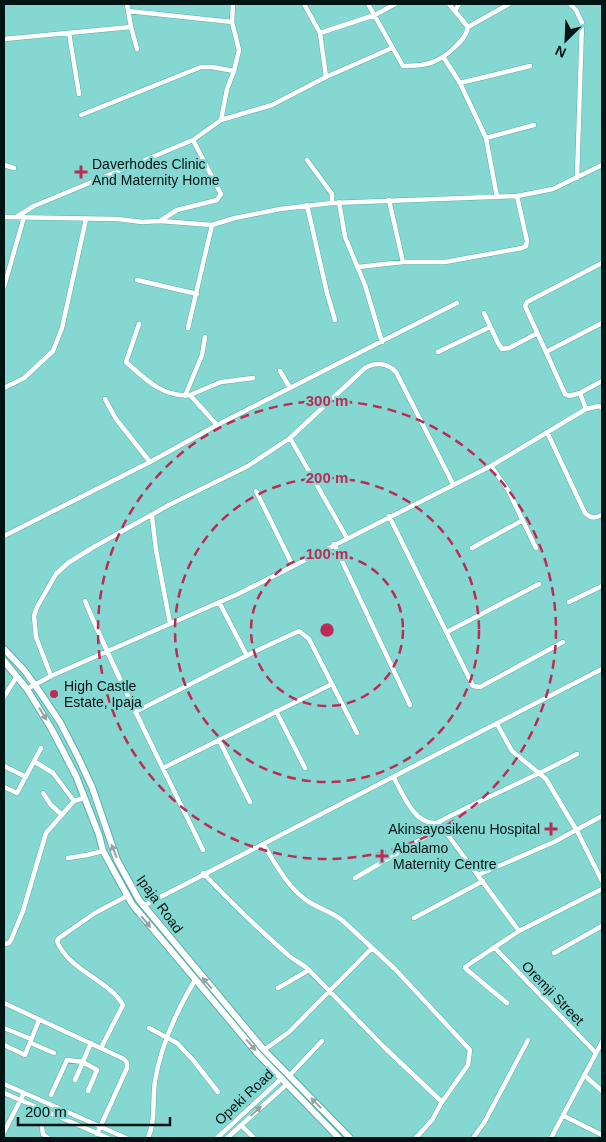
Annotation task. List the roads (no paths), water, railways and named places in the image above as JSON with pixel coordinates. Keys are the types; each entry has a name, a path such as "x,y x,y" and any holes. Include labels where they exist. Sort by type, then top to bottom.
{"main road":[{"name":"Ipaja Road","path":"4,650 24,670 35,685 78,755 92,787 117,860 143,906 264,1050 350,1138"},
{"name":"Ipaja Road","path":"4,661 28,689 59,742 72,767 99,834 103,851 139,914 284,1082 339,1138"}],"street":[{"path":"127,4 131,27 138,49"},
{"path":"221,120 227,89 239,50 232,22 234,4"},
{"path":"304,4 320,33 326,77"},
{"path":"368,4 403,66 430,64 444,58 466,34 468,27 509,4"},
{"path":"320,33 375,15 395,4"},
{"path":"449,4 468,27"},
{"path":"455,11 459,4"},
{"path":"570,4 576,10 582,23 577,178"},
{"path":"128,11 232,22"},
{"path":"4,39 131,27"},
{"path":"69,33 79,94"},
{"path":"14,218 34,206 193,140 221,120 272,105 326,77 392,48"},
{"path":"444,58 460,83 486,138 497,198"},
{"path":"460,83 530,66"},
{"path":"82,114 201,67 234,71"},
{"path":"486,138 534,125"},
{"path":"160,221 177,210 220,198 221,194 193,140"},
{"path":"307,160 332,194 332,203"},
{"path":"4,165 14,168"},
{"path":"4,217 117,219 212,225 235,218 307,205 339,202 517,196 553,189 602,166"},
{"path":"358,267 403,262 445,262 522,248 526,246 527,241 517,196"},
{"path":"389,200 403,262"},
{"path":"339,202 345,237 358,267 382,342"},
{"path":"307,205 335,320"},
{"path":"4,286 24,217"},
{"path":"4,388 24,378 53,352 62,328 86,219"},
{"path":"188,328 212,225"},
{"path":"602,262 526,302 525,306 536,334 565,394 569,396 580,393 602,381"},
{"path":"137,280 197,294"},
{"path":"4,536 457,303"},
{"path":"484,313 498,343 504,349 536,334"},
{"path":"546,352 602,323"},
{"path":"139,324 126,362 159,389 187,396 222,382 254,378"},
{"path":"438,352 490,328"},
{"path":"187,396 202,355 205,337"},
{"path":"51,676 36,637 34,616 48,586 56,574 68,563 169,505 248,466 290,438 365,368 371,365 386,365 396,372 453,484"},
{"path":"280,371 290,388"},
{"path":"580,393 586,409"},
{"path":"187,396 217,425"},
{"path":"105,399 116,419 150,462"},
{"path":"28,689 51,676 220,602 294,566 490,466 586,409 599,406 602,408"},
{"path":"547,432 585,513 595,518 602,515"},
{"path":"290,438 346,538"},
{"path":"490,466 506,485 536,548"},
{"path":"256,491 294,566"},
{"path":"152,516 156,550 170,623"},
{"path":"389,516 470,682 476,688 563,642"},
{"path":"472,548 523,520"},
{"path":"334,544 410,704"},
{"path":"447,632 539,584"},
{"path":"569,602 602,586"},
{"path":"86,601 107,653 204,850"},
{"path":"220,602 247,656"},
{"path":"135,712 292,634 301,632 310,639 357,733"},
{"path":"143,906 602,669"},
{"path":"4,697 17,676"},
{"path":"163,768 332,684"},
{"path":"276,711 304,768"},
{"path":"497,724 512,751 546,779 577,831 602,881"},
{"path":"219,740 250,802"},
{"path":"4,787 17,793 41,748"},
{"path":"394,778 416,815 430,824 437,823 466,807 541,773 577,754"},
{"path":"34,761 53,773 74,801"},
{"path":"4,766 26,777"},
{"path":"43,793 51,805 62,815"},
{"path":"4,944 9,944 23,911 46,833 74,801 84,798"},
{"path":"478,875 577,831 602,816"},
{"path":"437,823 483,881 518,931"},
{"path":"355,878 442,827"},
{"path":"263,844 294,889 310,903 336,915 395,970 470,1050 468,1065 432,1120 416,1138"},
{"path":"68,858 103,851"},
{"path":"204,873 236,908 289,956 302,963 384,1047 442,1102"},
{"path":"414,918 483,881"},
{"path":"507,1003 465,967 518,931 602,888"},
{"path":"101,1048 123,1005 115,995 73,961 57,941 95,913 127,896"},
{"path":"554,953 602,926"},
{"path":"264,1050 289,1032 372,948"},
{"name":"Oremji Street","path":"494,948 596,1053"},
{"path":"278,988 309,970"},
{"path":"148,1138 154,1118 155,1083 160,1060 176,1014 195,980"},
{"path":"4,1003 124,1059 127,1063 127,1068 97,1134"},
{"path":"4,1045 25,1055 40,1020"},
{"path":"4,1028 54,1053"},
{"path":"149,1028 177,1043 218,1092"},
{"path":"473,1138 484,1123 528,1040"},
{"path":"290,1076 322,1041"},
{"path":"551,1138 602,1042"},
{"path":"75,1080 91,1043"},
{"path":"51,1095 67,1060 83,1062 97,1070 88,1091"},
{"path":"584,1075 602,1091"},
{"name":"Opeki Road","path":"227,1138 290,1076"},
{"name":"Opeki Road","path":"217,1138 290,1076"},
{"path":"4,1084 126,1138"},
{"path":"4,1093 108,1138"},
{"path":"4,1132 24,1093"},
{"path":"564,1116 602,1135"},
{"path":"241,1124 254,1138"},
{"path":"42,1128 43,1134 48,1138"}],"place":[{"name":"Daverhodes Clinic And Maternity Home","path":"81,172"},
{"name":"High Castle Estate, Ipaja","path":"54,694"},
{"name":"Akinsayosikenu Hospital","path":"551,829"},
{"name":"Abalamo Maternity Centre","path":"382,856"}]}
